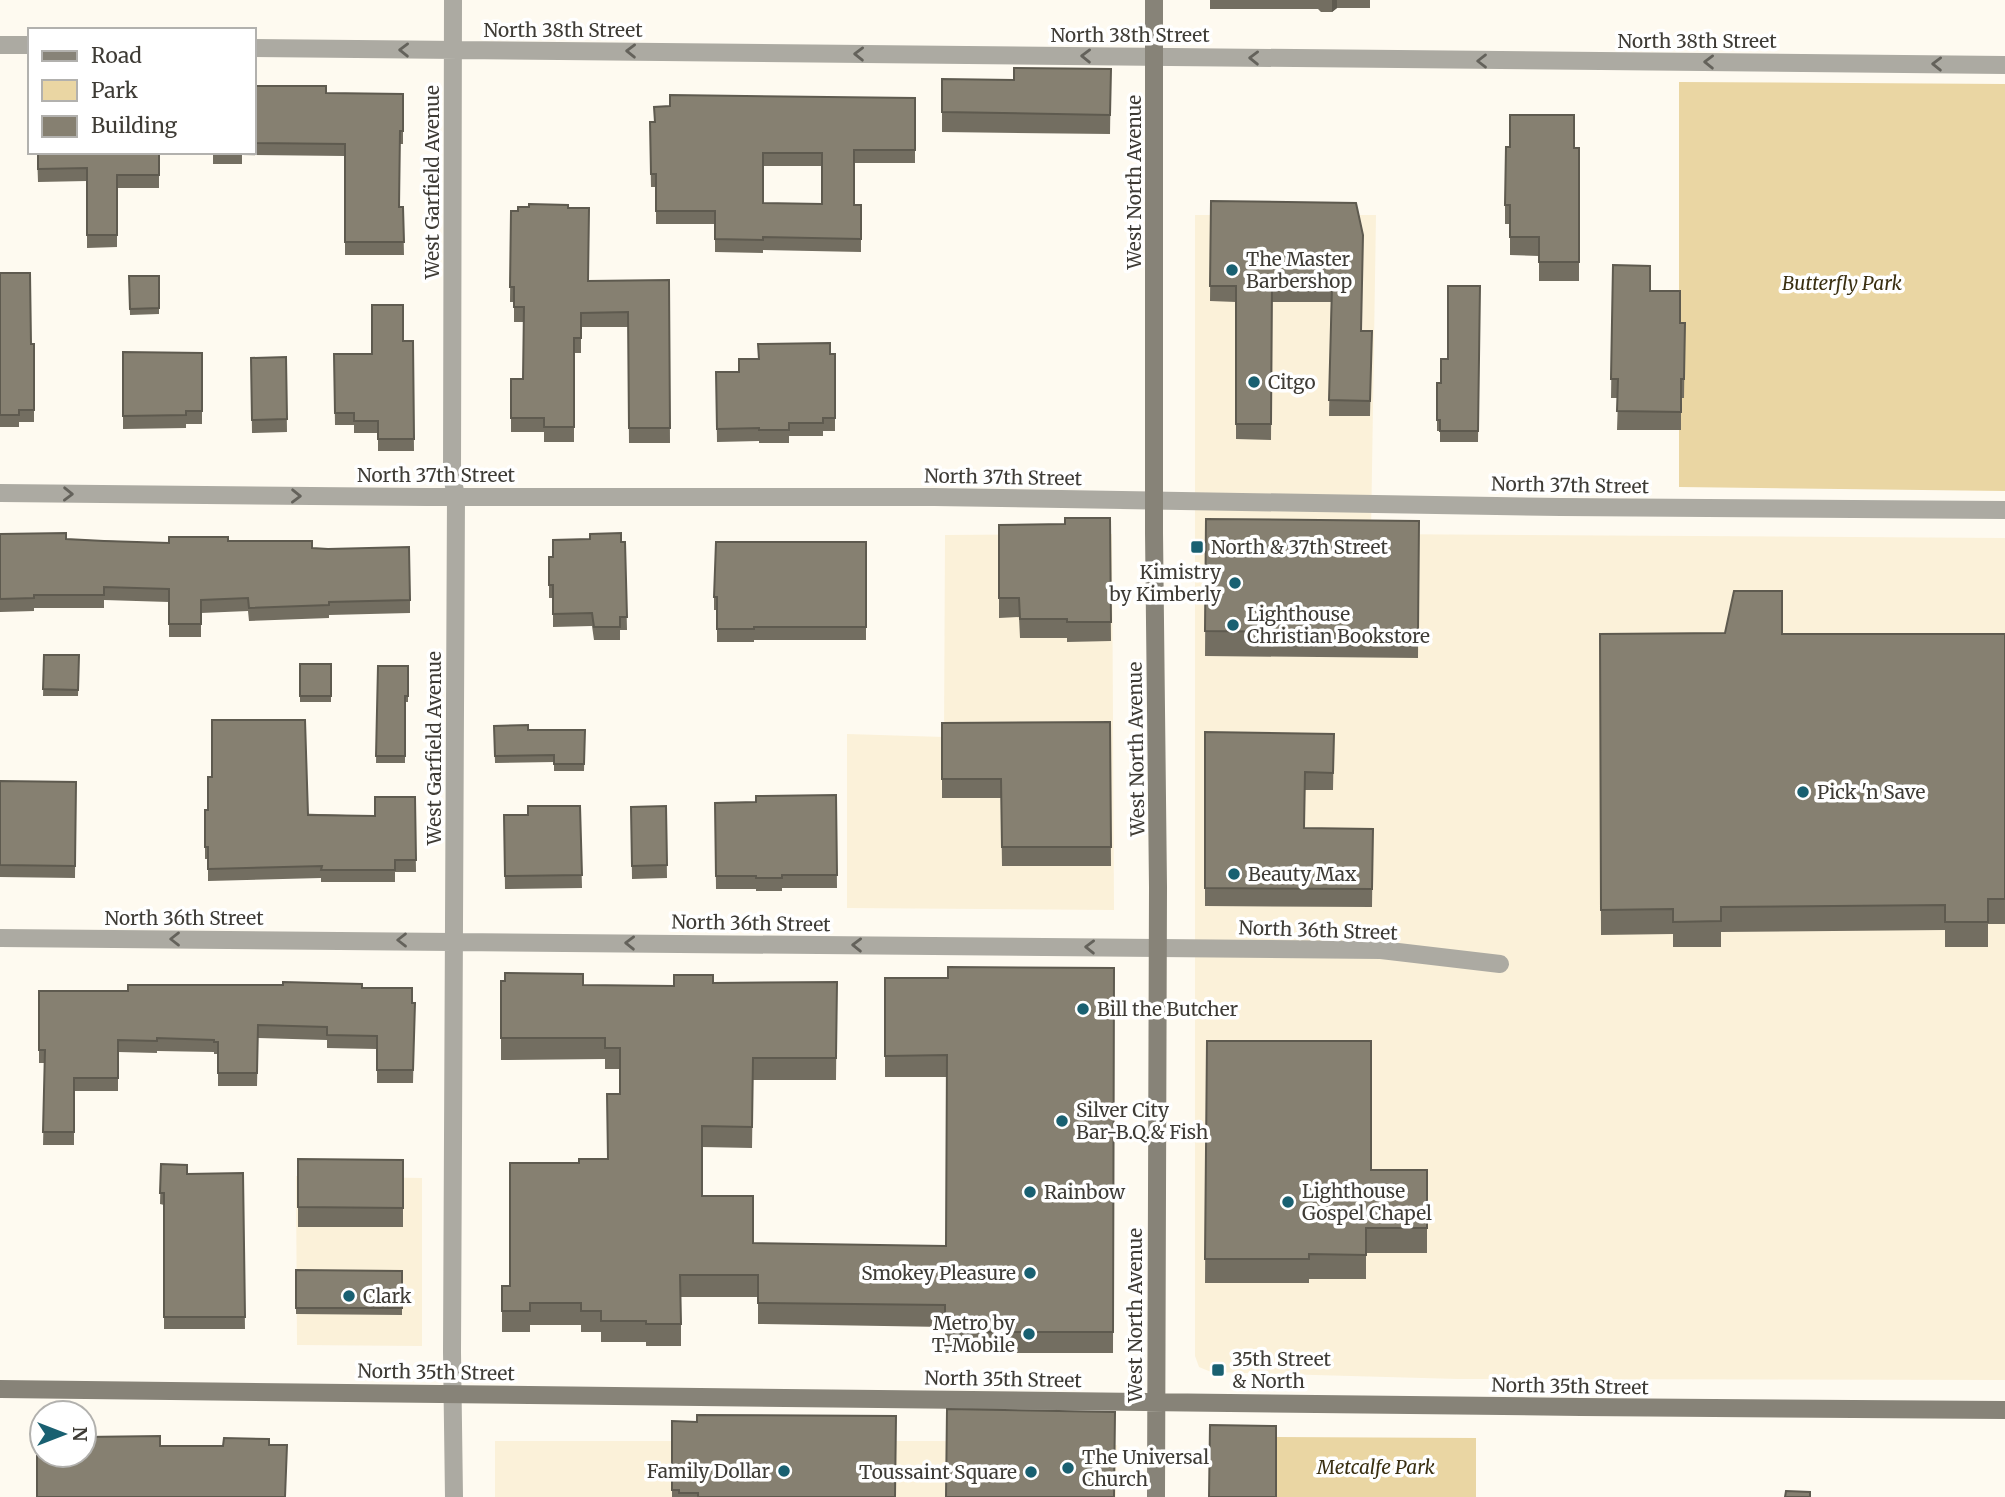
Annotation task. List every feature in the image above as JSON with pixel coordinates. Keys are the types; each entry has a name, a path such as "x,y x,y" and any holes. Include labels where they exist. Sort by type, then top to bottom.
{"main road":[{"name":"West North Avenue","path":"1154,0 1154,500 1158,948 1156,1497"},
{"name":"North 35th Street","path":"0,1389 2005,1410"}],"street":[{"name":"West Garfield Avenue","path":"453,0 452,476 456,496 452,1392 454,1497"},
{"path":"0,45 28,45"},
{"name":"North 38th Street","path":"256,48 2005,65"},
{"name":"North 37th Street","path":"0,493 934,497 1561,507 2005,510"},
{"name":"North 36th Street","path":"0,938 1381,950 1500,964"}],"shaded area":[{"path":"1195,215 1376,215 1371,534 2005,538 2005,1380 1458,1379 1211,1372 1199,1367 1195,1356"},
{"path":"1112,534 1114,910 847,908 847,734 944,737 945,535"},
{"path":"296,1176 422,1178 422,1346 297,1345"},
{"path":"495,1441 943,1441 1117,1445 1116,1497 495,1497"}],"green space":[{"name":"Butterfly Park","path":"1679,82 2005,84 2005,491 1679,487"},
{"name":"Metcalfe Park","path":"1277,1437 1476,1438 1476,1497 1276,1497"}],"building":[{"path":"1014,68 1111,69 1110,115 942,112 942,79 1014,80"},
{"path":"256,86 326,86 326,93 403,94 399,207 403,207 404,242 345,242 345,144 256,143"},
{"path":"670,95 915,98 915,150 854,150 854,205 861,205 861,239 715,239 715,211 656,211 656,174 651,174 650,122 655,122 654,107 670,106","holes":["763,153 822,153 822,204 763,203"]},
{"path":"1510,115 1574,115 1574,148 1579,148 1579,262 1539,262 1539,237 1510,237 1510,205 1505,205 1506,147 1510,147"},
{"path":"38,154 159,154 159,175 117,175 117,235 87,235 87,168 38,169"},
{"path":"1211,201 1356,203 1363,235 1361,331 1372,331 1370,401 1329,400 1332,287 1272,286 1271,424 1236,424 1236,286 1210,286"},
{"path":"529,204 589,208 588,281 669,280 670,428 629,428 628,312 581,313 581,338 574,338 574,427 544,427 544,418 511,418 511,379 523,379 524,307 514,307 514,287 510,287 511,211 518,211 518,207 529,207"},
{"path":"1613,265 1650,266 1650,291 1680,291 1680,323 1685,323 1681,412 1617,411 1618,379 1611,379"},
{"path":"0,273 30,273 34,410 19,410 19,415 0,415"},
{"path":"129,276 159,276 159,308 130,309"},
{"path":"1448,286 1480,286 1478,431 1440,431 1440,420 1437,420 1437,383 1441,383 1441,359 1448,359"},
{"path":"372,305 403,305 403,341 413,341 414,439 378,439 378,421 354,421 354,413 335,413 334,354 372,354"},
{"path":"830,343 830,354 835,354 835,418 823,418 823,423 789,423 789,430 717,429 716,372 739,372 739,359 759,359 758,344"},
{"path":"123,352 202,353 202,411 186,411 186,415 123,416"},
{"path":"286,357 287,419 252,420 251,358"},
{"path":"1065,518 1110,518 1111,622 1020,619 1019,598 999,598 999,525 1065,524"},
{"path":"1206,519 1419,521 1418,633 1205,631"},
{"path":"66,533 66,539 104,541 169,543 169,537 228,537 228,541 312,541 312,548 328,549 409,547 410,600 249,608 248,598 201,600 201,624 169,624 169,589 104,587 104,595 34,595 34,598 0,599 0,534"},
{"path":"621,533 621,542 625,542 627,617 620,617 620,627 594,627 592,613 553,614 549,557 553,557 553,540 590,539 590,534"},
{"path":"716,542 866,542 866,627 717,629 717,597 714,597"},
{"name":"Pick 'n Save","path":"1734,591 1782,591 1782,634 2005,634 2005,899 1988,899 1988,922 1945,922 1945,905 1721,907 1721,921 1673,922 1673,909 1601,910 1600,634 1725,633"},
{"path":"44,655 79,655 78,690 43,689"},
{"path":"300,664 331,664 331,696 300,696"},
{"path":"378,666 408,666 405,756 376,756"},
{"path":"212,720 305,720 308,815 375,816 375,797 415,797 416,860 395,860 395,870 321,870 322,866 208,869 205,810 208,810 208,777 212,777"},
{"path":"1110,722 1111,847 1002,847 1001,779 942,779 942,723"},
{"path":"528,725 528,730 585,730 584,764 554,764 554,755 495,756 494,726"},
{"path":"1205,732 1334,734 1333,773 1305,772 1304,828 1373,829 1372,889 1205,888"},
{"path":"0,781 76,782 75,866 0,865"},
{"path":"836,795 837,875 782,875 782,878 716,876 715,803 756,802 756,796"},
{"path":"528,806 580,806 582,875 505,876 504,815 528,815"},
{"path":"666,806 667,865 632,866 631,807"},
{"path":"948,967 1114,968 1113,1332 945,1332 945,1305 758,1303 758,1275 680,1275 681,1324 601,1321 601,1311 581,1311 581,1303 530,1303 530,1311 502,1311 502,1286 510,1286 510,1163 579,1163 579,1159 608,1159 607,1094 620,1094 620,1048 605,1048 605,1038 501,1038 501,981 505,981 505,973 583,974 583,985 674,986 674,975 713,975 713,983 837,982 836,1058 753,1058 752,1127 702,1126 702,1196 753,1196 753,1243 946,1246 947,1055 885,1056 885,978 948,978"},
{"path":"283,982 362,984 362,988 412,988 412,1003 415,1003 413,1070 377,1070 377,1036 327,1035 327,1027 258,1025 257,1073 218,1073 218,1042 214,1040 118,1040 118,1078 74,1078 74,1132 43,1132 45,1050 39,1050 39,991 128,991 128,985 283,985"},
{"path":"1207,1041 1371,1041 1371,1170 1427,1170 1427,1228 1366,1228 1366,1255 1309,1254 1309,1259 1205,1259"},
{"path":"298,1159 403,1160 403,1208 298,1207"},
{"path":"161,1164 187,1165 187,1174 243,1173 245,1317 164,1317 164,1193 160,1193"},
{"name":"Clark","path":"296,1270 402,1271 402,1308 296,1308"},
{"path":"947,1409 1115,1412 1114,1497 946,1497"},
{"name":"Family Dollar","path":"697,1415 896,1416 895,1497 698,1497 698,1493 679,1493 679,1490 672,1490 672,1421 697,1422"},
{"path":"1210,1425 1276,1426 1276,1497 1209,1497"},
{"path":"160,1436 160,1446 223,1446 224,1438 269,1439 269,1445 287,1445 285,1497 37,1497 37,1469 98,1469 98,1437"},
{"path":"1786,1491 1810,1492 1810,1497 1785,1497"}],"place":[{"name":"The Master Barbershop","path":"1232,270"},
{"name":"Citgo","path":"1254,382"},
{"name":"North & 37th Street","path":"1197,547"},
{"name":"Kimistry by Kimberly","path":"1235,583"},
{"name":"Lighthouse Christian Bookstore","path":"1233,625"},
{"name":"Pick 'n Save","path":"1803,792"},
{"name":"Beauty Max","path":"1234,874"},
{"name":"Bill the Butcher","path":"1083,1009"},
{"name":"Silver City Bar-B.Q.& Fish","path":"1062,1121"},
{"name":"Rainbow","path":"1030,1192"},
{"name":"Lighthouse Gospel Chapel","path":"1288,1202"},
{"name":"Smokey Pleasure","path":"1030,1273"},
{"name":"Clark","path":"349,1296"},
{"name":"Metro by T-Mobile","path":"1029,1334"},
{"name":"35th Street & North","path":"1218,1370"},
{"name":"The Universal Church","path":"1068,1468"},
{"name":"Family Dollar","path":"784,1471"},
{"name":"Toussaint Square","path":"1031,1472"}]}
